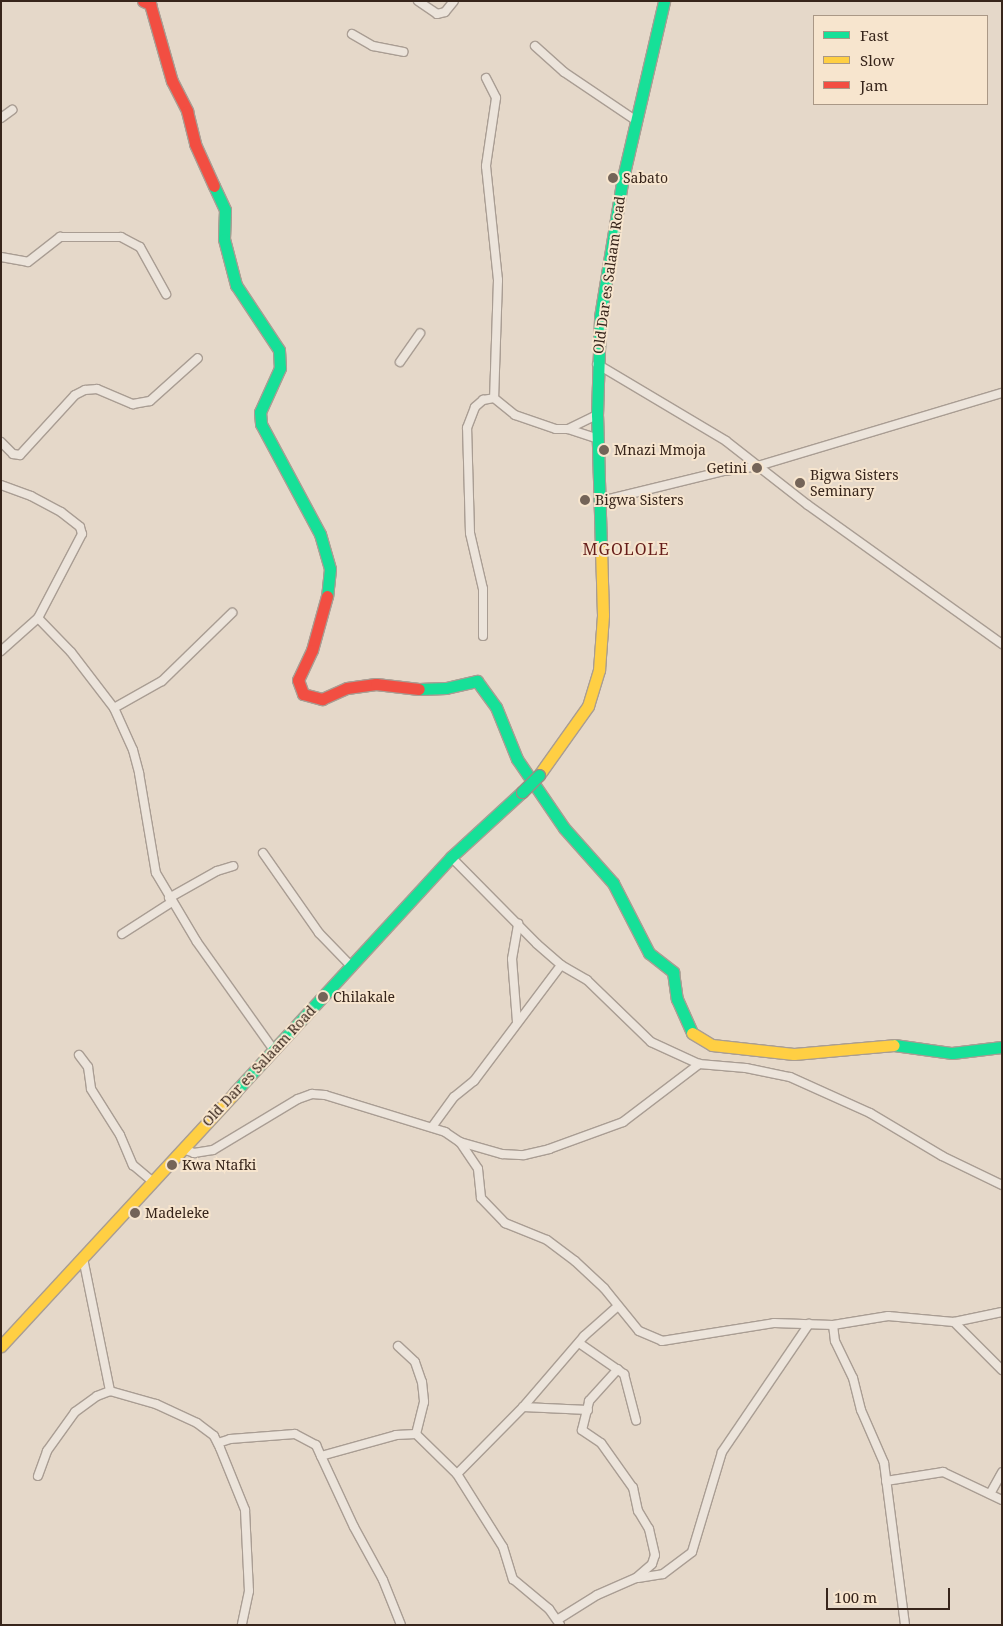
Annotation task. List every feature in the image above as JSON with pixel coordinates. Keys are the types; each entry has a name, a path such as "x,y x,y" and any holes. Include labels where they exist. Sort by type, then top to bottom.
{"street":[{"path":"143,1 150,4 172,81 187,111 199,153 224,210 224,239 236,285 279,350 280,368 260,412 261,424 320,534 330,569 329,588 312,650 298,680 303,694 322,699 347,688 376,684 410,689 446,688 477,681 496,707 510,735 517,759 564,828 613,883 649,953 672,972 677,999 689,1032 712,1045 794,1054 902,1044 952,1053 1002,1047"},
{"path":"418,1 437,14 445,12 454,1"},
{"name":"Old Dar es Salaam Road","path":"1,1346 451,857 539,775 565,744 588,706 599,670 603,615 597,415 597,364 600,317 622,182 638,122 664,1"},
{"path":"352,34 374,46 403,52"},
{"path":"535,46 564,72 638,122"},
{"path":"486,78 496,98 486,166 498,280 494,398"},
{"path":"1,118 12,110"},
{"path":"1,257 28,262 60,237 121,237 140,247 166,294"},
{"path":"400,362 420,333"},
{"path":"1,442 13,454 20,454 75,395 85,390 97,389 132,404 150,401 198,358"},
{"path":"597,364 674,408 758,466 1002,644"},
{"path":"600,501 724,471 758,466 1002,393"},
{"path":"483,636 483,589 470,533 467,428 475,407 483,400 494,398 515,414 542,426 568,429 598,439"},
{"path":"568,429 597,415"},
{"path":"1,486 32,496 61,512 76,522 82,534 38,618 1,652"},
{"path":"114,708 162,682 232,613"},
{"path":"38,618 71,652 114,708 133,750 145,804 152,860 171,900 273,1049"},
{"path":"263,853 319,933 352,966"},
{"path":"451,857 561,964 588,980 650,1042 699,1064 746,1068 790,1077 870,1113 942,1156 1002,1185"},
{"path":"122,934 217,871 233,866"},
{"path":"517,1022 512,959 518,924"},
{"path":"432,1128 454,1098 474,1080 561,964"},
{"path":"79,1055 88,1068 91,1089 120,1135 133,1165 153,1182"},
{"path":"183,1149 194,1153 213,1150 298,1099 312,1094 325,1095 432,1128 460,1142 502,1154 524,1155 549,1149 623,1122 699,1064"},
{"path":"460,1142 478,1169 481,1198 505,1223 547,1240 575,1261 639,1331 662,1341 744,1327 809,1324 834,1326 888,1316 954,1322 1002,1312"},
{"path":"83,1258 110,1391"},
{"path":"457,1474 523,1407 579,1343 618,1306"},
{"path":"954,1322 1002,1370"},
{"path":"321,1456 396,1435 416,1434 457,1474 503,1548 513,1579 558,1622 597,1595 636,1578 664,1574 692,1552 722,1452 809,1324"},
{"path":"834,1326 835,1341 854,1378 862,1410 884,1463 905,1625"},
{"path":"579,1343 618,1368 628,1384 636,1420"},
{"path":"398,1346 415,1362 422,1382 424,1402 416,1434"},
{"path":"618,1368 589,1402 588,1410 582,1417 582,1430 601,1443 633,1488 638,1512 654,1544 654,1560 636,1578"},
{"path":"38,1476 47,1451 75,1412 91,1399 110,1391 176,1412 206,1428 218,1443 245,1510 249,1590 242,1625"},
{"path":"523,1407 588,1410"},
{"path":"218,1443 230,1439 295,1434 316,1445 354,1527 383,1580 401,1625"},
{"path":"886,1481 943,1472 1002,1500"},
{"path":"990,1494 1002,1472"}],"traffic: fast":[{"path":"601,548 597,415 600,317 622,182 664,1"},
{"path":"214,186 225,210 224,239 236,285 279,350 280,368 260,412 261,424 320,534 330,569 327,596"},
{"path":"419,689 446,688 477,681 496,707 517,759 564,828 613,883 649,953 673,972 677,999 692,1033"},
{"path":"522,792 539,775"},
{"path":"235,1092 451,857 522,792"},
{"path":"894,1045 952,1053 1002,1047"}],"traffic: slow":[{"path":"539,775 588,706 599,670 603,615 601,548"},
{"path":"692,1033 712,1045 794,1054 894,1045"},
{"path":"1,1346 235,1092"}],"traffic: jam":[{"path":"143,1 150,4 172,81 187,111 195,144 214,186"},
{"path":"327,596 312,650 298,680 303,694 322,699 347,688 376,684 419,689"}],"place":[{"name":"Sabato","path":"613,178"},
{"name":"Mnazi Mmoja","path":"604,450"},
{"name":"Getini","path":"757,468"},
{"name":"Bigwa Sisters Seminary","path":"800,483"},
{"name":"Bigwa Sisters","path":"585,500"},
{"name":"Chilakale","path":"323,997"},
{"name":"Kwa Ntafki","path":"172,1165"},
{"name":"Madeleke","path":"135,1213"}],"district":[{"name":"MGOLOLE","path":"626,549"}]}
